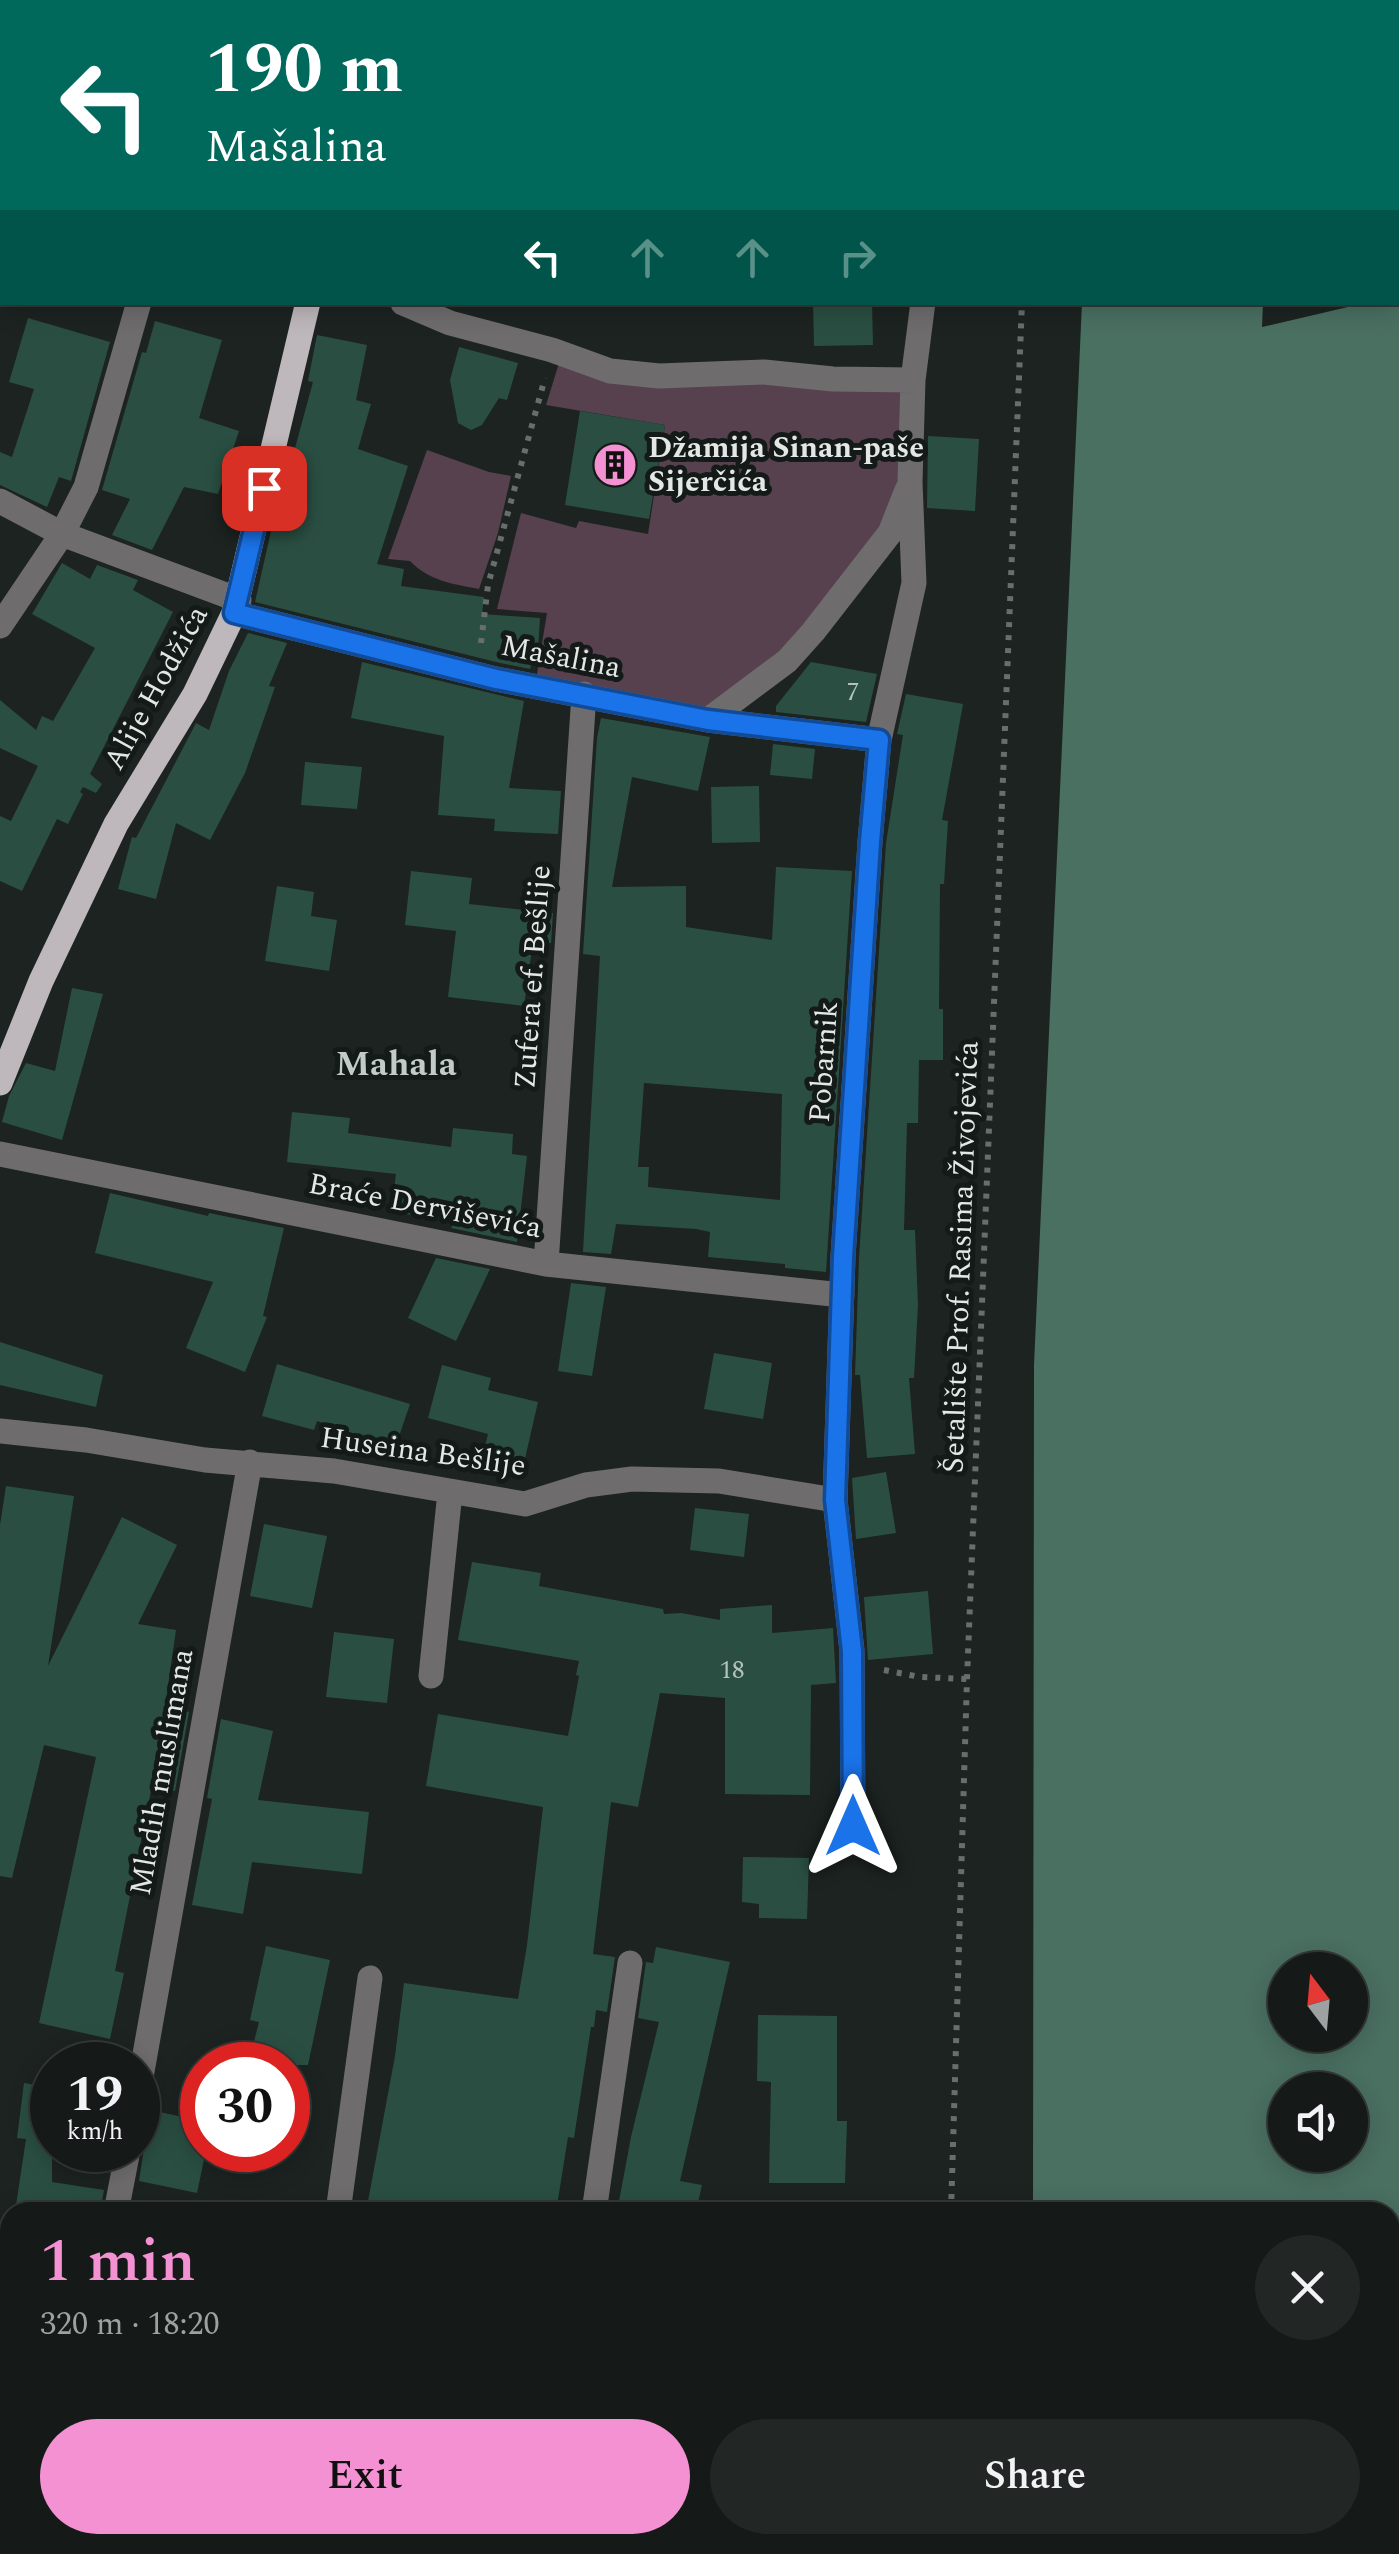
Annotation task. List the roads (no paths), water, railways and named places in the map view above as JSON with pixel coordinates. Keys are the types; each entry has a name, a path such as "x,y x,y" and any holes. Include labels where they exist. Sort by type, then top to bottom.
{"main road":[{"name":"Alije Hodžića","path":"0,1083 116,824 194,694 236,606 306,305"}],"street":[{"path":"0,626 62,534 86,487 138,305"},
{"path":"409,305 450,323 552,350 610,371 658,376 764,372 832,379 913,380"},
{"name":"Pobarnik","path":"853,1826 852,1651 835,1500 842,1295 879,740 914,583 910,482 913,380 923,305"},
{"name":"Pobarnik","path":"708,720 787,661 813,632 890,533 910,482"},
{"name":"Mašalina","path":"0,501 62,534 236,606 477,674 708,720 879,740"},
{"name":"Zufera ef. Bešlije","path":"546,1264 584,694"},
{"name":"Braće Derviševića","path":"0,1154 546,1264 842,1295"},
{"name":"Huseina Bešlije","path":"0,1431 204,1460 334,1471 526,1504 586,1485 632,1479 719,1481 835,1500"},
{"name":"Mladih muslimana","path":"147,2042 250,1462"},
{"path":"431,1676 450,1492"},
{"path":"595,2202 630,1963"},
{"path":"339,2202 370,1978"},
{"path":"118,2202 124,2172"}],"place":[{"name":"Džamija Sinan-paše Sijerčića","path":"615,465"}],"district":[{"name":"Mahala","path":"396,1064"}]}
